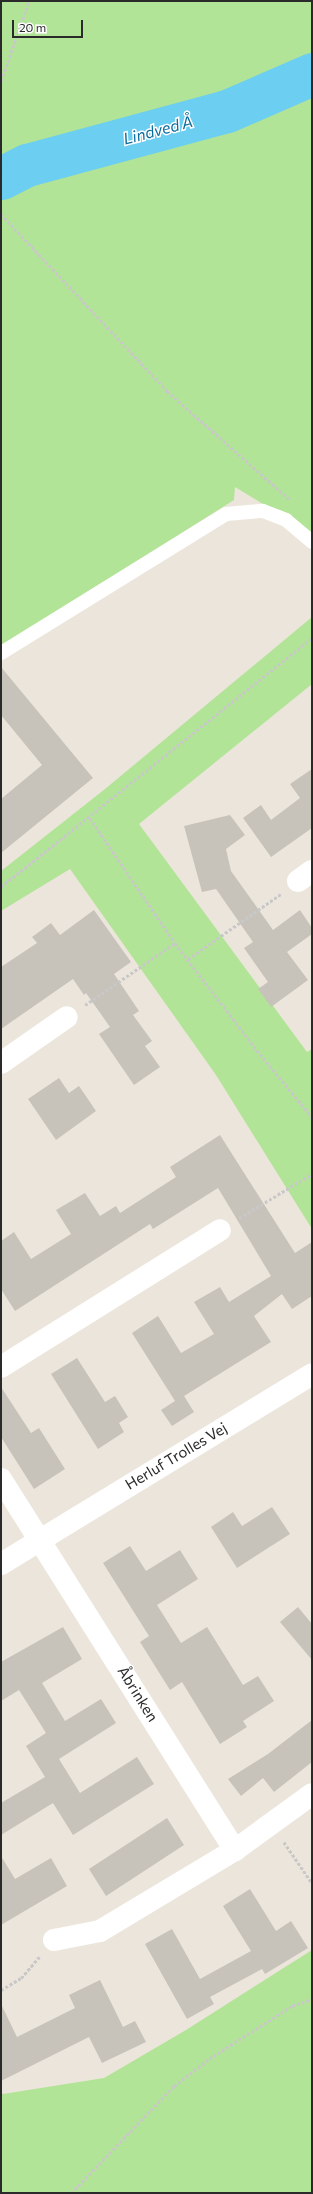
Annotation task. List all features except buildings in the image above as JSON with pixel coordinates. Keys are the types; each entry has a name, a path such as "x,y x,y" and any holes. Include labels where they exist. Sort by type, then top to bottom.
{"street":[{"path":"1,1062 67,1017"},
{"path":"1,1367 220,1230"},
{"name":"Herluf Trolles Vej","path":"1,1564 40,1538 312,1374"},
{"path":"1,1479 40,1538"},
{"name":"Åbrinken","path":"40,1538 235,1850"},
{"path":"54,1940 100,1931 235,1850 312,1794"}],"lane":[{"path":"1,653 226,514 262,511 286,520 312,542"}],"path":[{"path":"1,81 29,1"},
{"path":"1,214 166,391 294,504"},
{"path":"1,887 90,818 312,638"},
{"path":"90,818 175,943 260,1054 312,1118"},
{"path":"188,959 305,876"},
{"path":"67,1017 175,943"},
{"path":"220,1230 312,1174"},
{"path":"271,1823 312,1883"},
{"path":"1,1990 21,1978 54,1940"},
{"path":"71,2193 174,2086 213,2056 292,2006 312,1999"}],"green space":[{"path":"1,1 312,1 312,534 235,487 234,500 1,646"},
{"path":"312,617 312,684 139,824 307,1052 312,1049 312,1229 216,1075 70,869 1,911 1,871 105,789"},
{"path":"312,1950 312,2193 1,2193 1,2092 3,2094 104,2078 186,2030"}],"waterway":[{"name":"Lindved Å","path":"1,178 27,165 227,111 312,74"}]}
